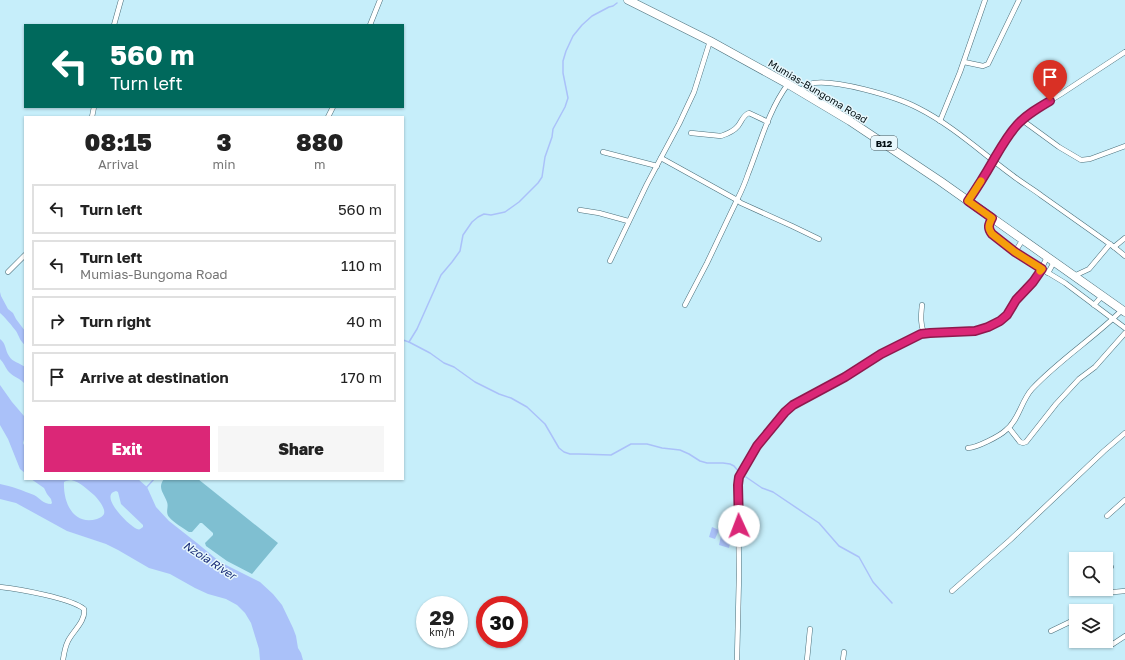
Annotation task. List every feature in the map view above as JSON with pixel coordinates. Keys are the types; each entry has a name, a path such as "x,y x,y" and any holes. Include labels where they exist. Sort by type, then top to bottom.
{"highway":[{"name":"Mumias-Bungoma Road","path":"628,0 710,41 788,84 880,141 1023,239 1123,311"}],"street":[{"path":"114,24 121,0"},
{"path":"370,24 380,0"},
{"path":"940,121 953,92 985,0"},
{"path":"964,62 983,66 988,64 1019,0"},
{"path":"610,261 628,221 660,158 680,124 691,98 710,41"},
{"path":"968,201 997,153 1022,120 1125,52"},
{"path":"801,92 807,84 812,83 820,82 844,84 901,100 918,108 940,121 1012,176 1125,256"},
{"path":"685,305 737,200 776,102 788,84"},
{"path":"691,133 721,136 735,129 744,115 748,113 768,122"},
{"path":"1022,120 1058,147 1081,160 1090,159 1125,146"},
{"path":"604,152 657,166"},
{"path":"660,158 715,187 742,204 819,239"},
{"path":"580,210 599,213 628,221"},
{"path":"992,218 988,226 989,230 1015,252 1065,283 1125,328"},
{"path":"1065,283 1073,275 1089,269 1112,246 1125,238"},
{"path":"1015,252 1023,239"},
{"path":"8,272 24,256"},
{"path":"737,660 739,477 757,446 778,419 793,405 845,377 881,354 924,333 975,331 1000,321 1007,315 1016,300 1033,282 1051,259"},
{"path":"1048,272 1051,259"},
{"path":"1078,293 1086,284"},
{"path":"1094,305 1102,296"},
{"path":"922,305 920,322 924,333"},
{"path":"968,448 976,447 1002,433 1008,428 1031,389 1054,367 1123,311"},
{"path":"1008,428 1020,442 1026,442 1059,401 1081,377 1096,367 1125,333"},
{"path":"952,591 1010,540 1125,433"},
{"path":"1107,516 1125,500"},
{"path":"0,587 38,594 75,604 83,608 85,612 80,624 69,640 63,660"},
{"path":"1113,592 1125,591"},
{"path":"1051,631 1069,622"},
{"path":"807,660 810,629"},
{"path":"1113,644 1125,636"},
{"path":"843,660 844,652"}],"shaded area":[{"path":"163,480 199,480 278,543 252,574 227,561 206,546 205,543 213,535 213,533 202,523 200,523 192,532 189,532 169,517 167,513 167,502 161,488"}],"water":[{"path":"0,292 8,309 13,313 24,330 24,344 15,329 0,313"},
{"path":"0,339 3,342 10,358 24,366 24,383 8,371 0,359"},
{"path":"0,385 24,416 24,472 20,469 8,439 0,425"},
{"name":"Nzoia River","path":"32,480 71,480 139,480 147,487 156,507 169,521 220,562 260,582 273,594 282,605 293,628 303,660 260,660 259,649 251,623 245,613 237,605 226,599 208,594 195,588 170,574 149,568 106,544 67,531 16,503 0,499 0,484 30,493 44,502 51,504 51,499 44,488","holes":["71,480 77,482 94,495 101,503 104,509 104,514 102,516 97,519 82,519 71,511 65,497 64,482","116,491 118,492 121,504 143,525 141,529 133,527 122,517 113,504 111,494"]},
{"path":"712,527 719,530 715,539 709,537"},
{"path":"722,531 732,535 729,548 719,545"}],"waterway":[{"path":"409,342 417,329 441,275 460,251 463,235 472,222 484,214 491,215 505,212 519,202 542,177 545,157 552,137 553,129 565,107 568,98 563,73 563,61 566,51 573,36 582,25 592,16 617,3"},
{"path":"404,340 454,367 475,382 527,407 545,424 559,448 564,452 570,454 611,455 631,444 647,444 662,448 680,450 700,461 707,463 730,464 739,472"},
{"path":"746,477 762,488 773,492 819,523 839,546 859,557 873,582 892,603"},
{"path":"146,488 153,480"}],"slow traffic":[{"path":"981,181 968,201 992,218 988,226 992,234 1015,252 1042,269 1040,271"}],"route":[{"path":"739,526 739,477 757,446 778,419 793,405 845,377 881,354 921,334 975,331 1000,321 1007,315 1016,300 1033,282 1042,269 1015,252 992,234 988,226 992,218 968,201 998,151 1016,126 1038,108 1050,101"}]}
